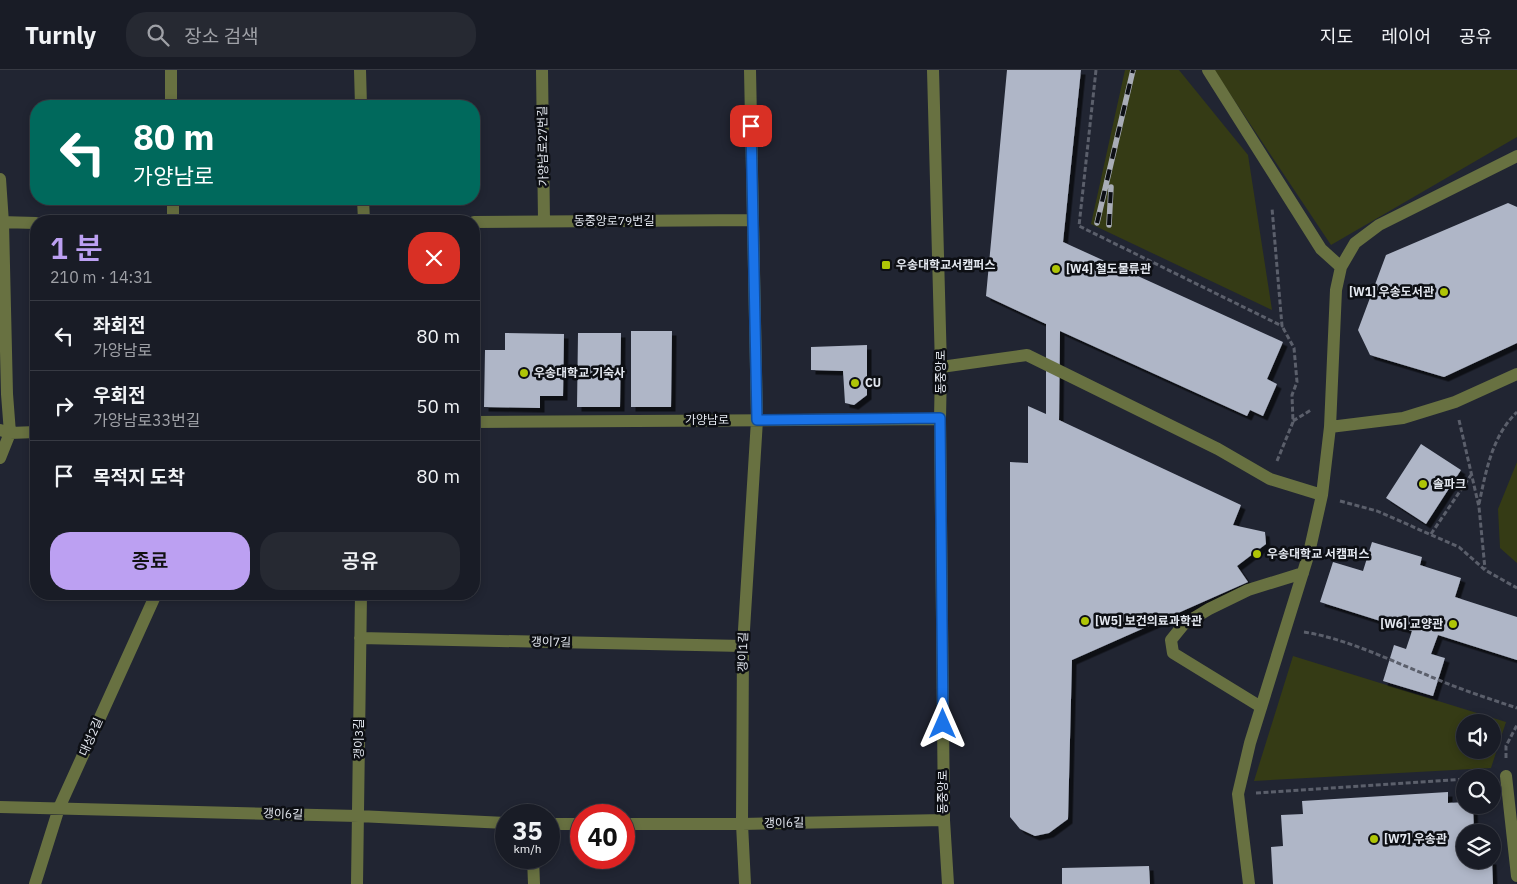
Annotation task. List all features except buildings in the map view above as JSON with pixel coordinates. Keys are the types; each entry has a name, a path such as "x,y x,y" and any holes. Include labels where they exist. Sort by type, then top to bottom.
{"street":[{"path":"171,70 171,100"},
{"path":"360,70 361,100"},
{"name":"가양남로27번길","path":"542,70 544,221"},
{"name":"갱이1길","path":"745,884 742,824 743,646 757,420 750,70"},
{"name":"동중앙로","path":"933,70 941,367 944,820 948,884"},
{"path":"1208,70 1321,249 1342,267"},
{"path":"1249,884 1238,794 1250,742 1309,553 1322,495 1330,427 1336,290 1342,267 1355,243 1379,225 1514,160"},
{"path":"0,179 7,394 5,432 0,458"},
{"name":"동중앙로79번길","path":"480,222 753,220"},
{"path":"2,222 30,222"},
{"path":"941,367 1027,356 1209,444 1270,479 1322,495"},
{"path":"1330,427 1403,418 1455,402 1517,374"},
{"name":"가양남로","path":"480,422 940,418"},
{"path":"5,432 30,432"},
{"path":"1262,707 1173,653 1171,640 1184,624 1209,609 1248,590 1303,574"},
{"name":"대성2길","path":"35,884 59,808 153,600"},
{"name":"갱이3길","path":"357,884 361,600"},
{"name":"갱이7길","path":"360,638 743,646"},
{"path":"1506,776 1517,876"},
{"name":"갱이6길","path":"0,807 358,816 495,822"},
{"name":"갱이6길","path":"635,824 944,820"},
{"path":"533,869 534,884"}],"path":[{"path":"1096,70 1079,226 1282,326"},
{"path":"1270,479 1293,422 1292,395 1297,382 1294,348 1282,326 1272,204"},
{"path":"1455,402 1479,507 1485,570"},
{"path":"1479,507 1488,460 1506,422 1517,412"},
{"path":"1431,534 1471,474"},
{"path":"1322,495 1377,511 1459,547 1485,570 1517,588"},
{"path":"1286,629 1321,635 1361,648 1448,684 1517,708"},
{"path":"1506,746 1517,725"},
{"path":"1238,794 1456,780"}],"green space":[{"path":"1125,70 1179,70 1248,155 1272,310 1091,224"},
{"path":"1214,70 1517,70 1517,137 1331,245"},
{"path":"1517,462 1517,563 1500,548 1498,509"},
{"path":"1293,656 1480,714 1456,714 1456,759 1494,759 1491,768 1254,781"},
{"path":"1501,720 1506,722 1501,737"}],"railway":[{"path":"1097,223 1133,70"},
{"path":"1109,225 1111,187"}],"place":[{"name":"우송대학교서캠퍼스","path":"886,265"},
{"name":"[W4] 철도물류관","path":"1056,269"},
{"name":"[W1] 우송도서관","path":"1444,292"},
{"name":"우송대학교 기숙사","path":"524,373"},
{"name":"CU","path":"855,383"},
{"name":"솔파크","path":"1423,484"},
{"name":"우송대학교 서캠퍼스","path":"1257,554"},
{"name":"[W5] 보건의료과학관","path":"1085,621"},
{"name":"[W6] 교양관","path":"1453,624"},
{"name":"[W7] 우송관","path":"1374,839"}],"route":[{"path":"751,126 757,420 940,418 943,724"}]}
